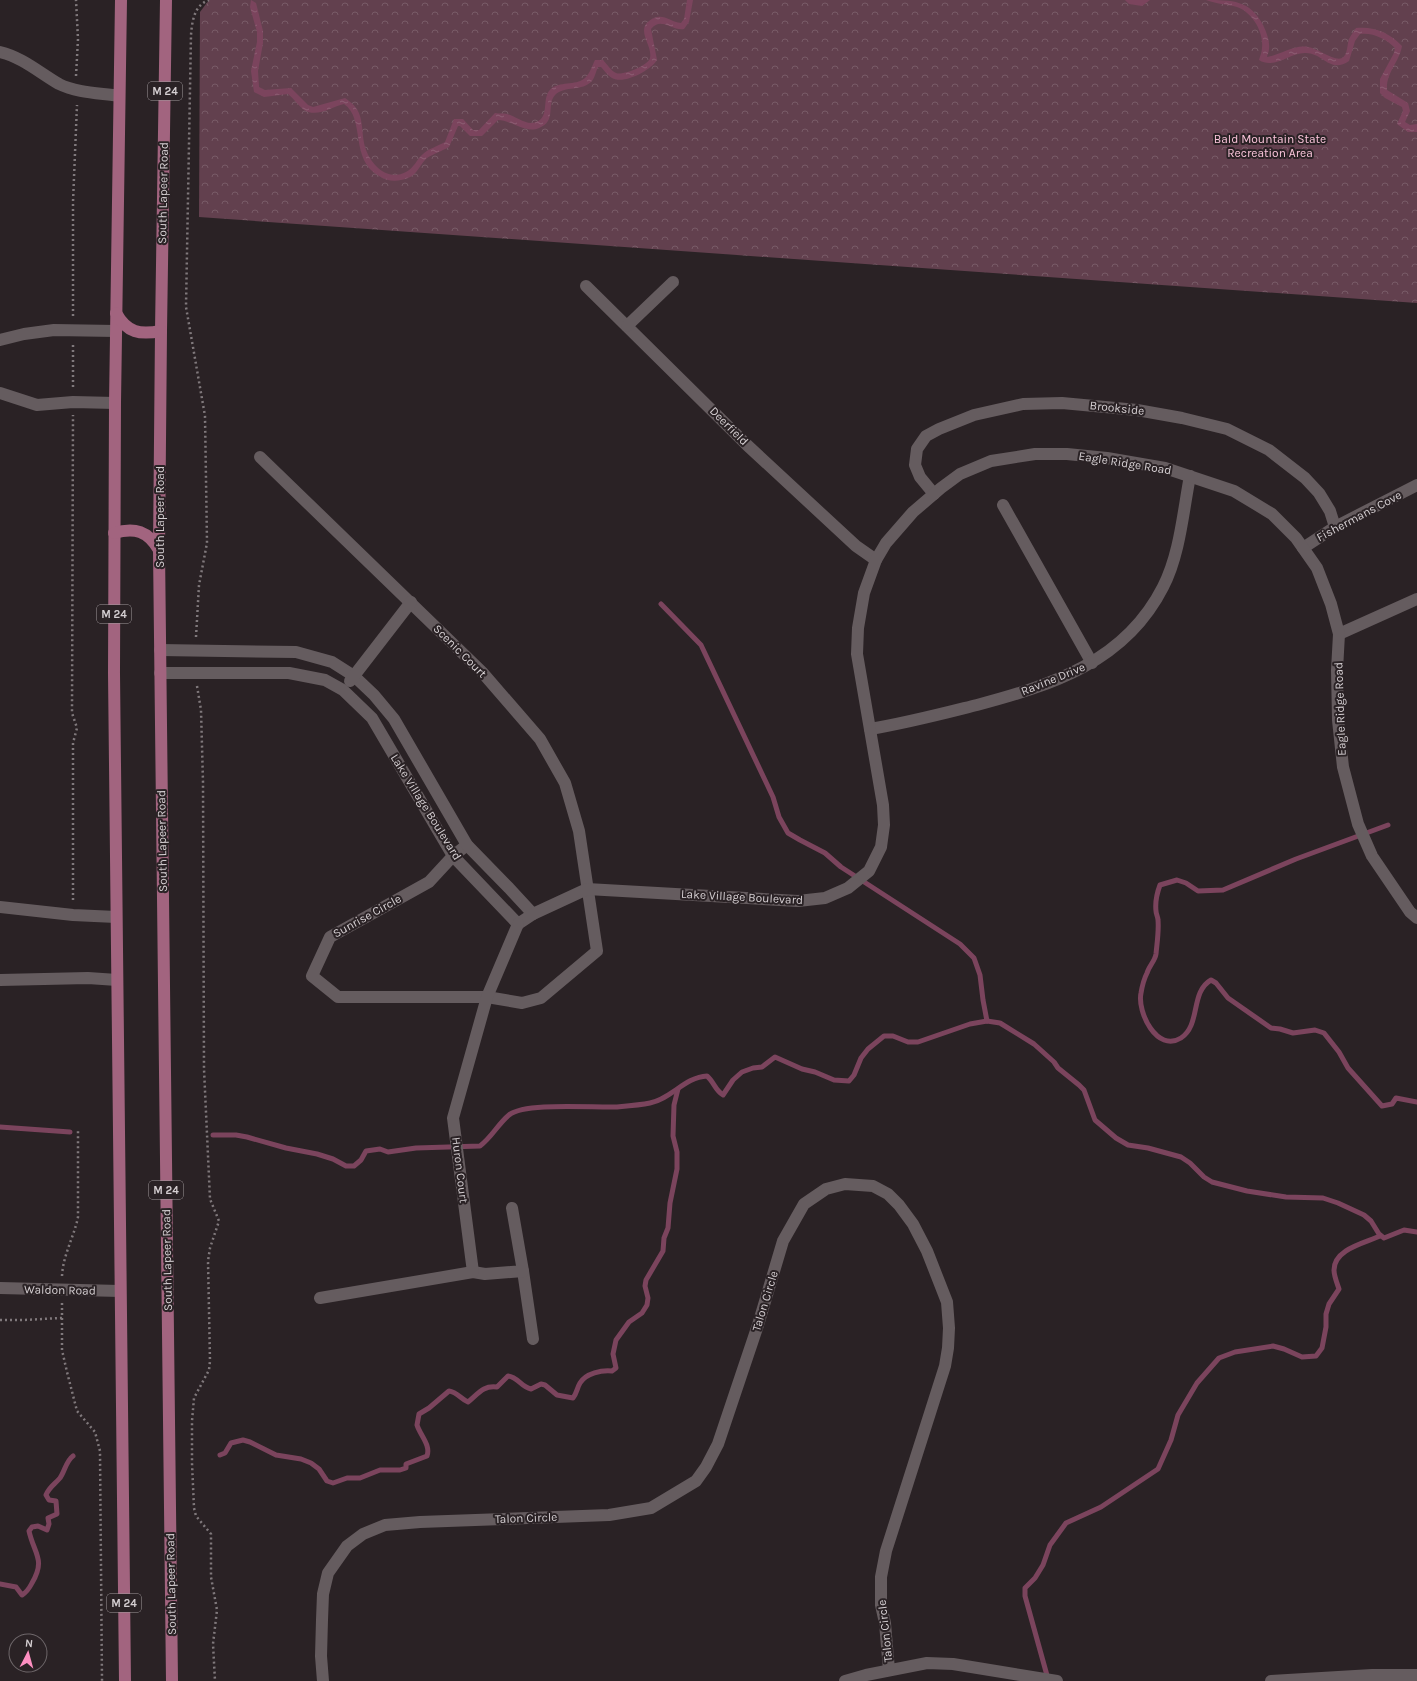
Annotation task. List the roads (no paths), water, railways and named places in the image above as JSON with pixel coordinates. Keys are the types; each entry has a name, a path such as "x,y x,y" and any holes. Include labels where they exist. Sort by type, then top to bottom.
{"main road":[{"name":"M 24","path":"121,0 114,533 116,917 125,1681"},
{"name":"South Lapeer Road","path":"166,0 159,550 172,1681"},
{"path":"116,313 122,323 135,332 152,333 161,331"},
{"path":"114,533 122,530 138,531 147,535 153,540 159,550"}],"street":[{"path":"0,52 11,55 60,84 77,90 119,96"},
{"path":"627,326 673,282"},
{"name":"Deerfield","path":"586,286 747,445 856,546 876,560"},
{"path":"0,340 24,334 54,330 116,331"},
{"path":"0,393 37,405 73,402 115,403"},
{"name":"Brookside","path":"934,494 920,477 915,465 917,449 926,436 974,415 1023,404 1062,403 1137,410 1182,418 1227,429 1269,450 1305,478 1319,493 1330,511 1335,527"},
{"name":"Eagle Ridge Road","path":"858,628 864,592 876,560 886,543 913,512 934,494 960,474 991,461 1035,454 1107,458 1164,468 1234,491 1272,514 1296,538 1317,568 1331,604 1338,634 1338,720 1342,767 1358,824 1372,856 1415,912"},
{"name":"Scenic Court","path":"260,457 482,672 540,739 565,783 579,831 598,951 541,998 522,1003 487,997"},
{"name":"Ravine Drive","path":"870,729 912,722 1028,691 1078,671 1092,663 1131,633 1163,587 1176,551 1190,476"},
{"name":"Fishermans Cove","path":"1303,548 1335,527 1417,485"},
{"path":"1003,505 1092,663"},
{"path":"1338,634 1417,599"},
{"path":"343,690 411,602"},
{"name":"Lake Village Boulevard","path":"160,673 289,673 325,680 343,690 372,718 453,856 518,924 533,914 588,889 798,901 825,898 848,888 869,871 881,847 884,826 883,805 858,660 858,628"},
{"name":"Lake Village Boulevard","path":"160,650 296,652 332,662 354,676 374,694 394,719 467,845 533,914"},
{"name":"Sunrise Circle","path":"467,845 453,856 429,882 330,936 312,976 338,997 487,997"},
{"path":"0,907 73,915 116,917"},
{"name":"Huron Court","path":"473,1272 453,1118 487,997 518,924"},
{"path":"0,980 88,978 117,980"},
{"name":"Talon Circle","path":"323,1681 321,1656 323,1594 328,1573 347,1546 363,1534 385,1525 420,1522 609,1514 651,1508 696,1481 706,1467 718,1444 758,1325 783,1241 804,1204 826,1189 845,1184 872,1186 888,1194 899,1204 913,1224 927,1251 940,1281 948,1309 949,1341 945,1366 886,1551 881,1577 880,1606 885,1623 889,1670"},
{"path":"512,1208 533,1339"},
{"path":"320,1298 473,1272 485,1274 523,1271"},
{"name":"Waldon Road","path":"0,1288 120,1291"},
{"path":"845,1681 889,1670 927,1663 953,1664 1057,1681"},
{"path":"1271,1681 1417,1675"}],"water":[{"path":"251,0 256,3 263,31 263,43 258,71 259,87 265,90 291,88 308,105 313,107 345,98 359,113 367,153 380,170 392,175 406,172 425,152 445,142 454,119 463,119 473,130 479,130 495,113 507,114 529,123 536,122 543,116 548,92 556,86 583,80 589,74 595,60 603,60 612,71 619,74 641,67 649,61 650,58 649,49 644,34 645,25 649,21 658,17 681,23 684,19 687,0 693,0 689,22 684,29 659,24 655,25 651,29 657,60 643,72 630,78 617,80 612,78 601,67 598,67 592,81 588,84 579,88 564,90 555,95 551,103 550,117 544,125 539,128 523,128 498,120 482,136 470,136 460,126 458,126 449,147 427,158 411,177 393,181 379,176 370,169 364,160 355,119 351,111 344,104 314,113 304,110 288,94 264,97 254,92 251,71 257,42 257,32 250,7"},
{"path":"1125,0 1150,0 1142,6 1129,4"},
{"path":"1206,0 1232,1 1246,6 1252,11 1258,17 1268,36 1269,50 1267,57 1303,46 1339,59 1344,57 1349,39 1356,28 1375,29 1392,37 1402,46 1388,78 1387,90 1408,103 1410,111 1405,122 1410,125 1417,124 1417,132 1408,132 1397,124 1403,111 1402,107 1385,98 1380,93 1380,79 1394,53 1395,48 1388,42 1374,35 1360,34 1355,41 1349,61 1337,65 1327,62 1312,54 1306,53 1300,53 1277,62 1265,63 1259,60 1262,51 1262,42 1259,29 1248,13 1237,7"}],"waterway":[{"path":"661,604 701,645 773,797 779,817 788,833 825,853 841,867 960,944 974,958 980,975 987,1021"},
{"path":"1388,825 1296,859 1223,890 1198,891 1186,883 1177,880 1160,885 1156,904 1158,919 1156,954 1144,980 1141,1001 1142,1010 1150,1028 1164,1040 1172,1041 1181,1038 1187,1032 1194,1017 1200,992 1211,980 1216,983 1228,998 1271,1028 1293,1033 1315,1030 1324,1033 1339,1052 1348,1068 1382,1106 1392,1104 1396,1098 1417,1102"},
{"path":"213,1135 236,1135 247,1137 286,1148 317,1154 333,1159 346,1166 354,1166 361,1160 366,1151 380,1149 388,1152 416,1148 480,1146 509,1115 529,1108 560,1106 617,1107 646,1104 658,1101 692,1080 707,1076 718,1091 723,1095 733,1080 742,1072 753,1068 762,1067 775,1057 802,1069 815,1072 834,1080 849,1081 854,1075 861,1058 868,1049 884,1036 893,1036 908,1042 918,1042 970,1024 987,1021 1000,1023 1034,1044 1054,1062 1058,1068 1084,1090 1095,1120 1116,1138 1128,1145 1148,1148 1181,1157 1212,1182 1247,1191 1286,1197 1323,1198 1338,1203 1364,1215 1371,1221 1379,1234 1384,1238 1404,1230 1417,1232"},
{"path":"220,1455 225,1453 231,1443 243,1440 276,1455 301,1459 311,1463 319,1469 327,1481 333,1483 347,1478 360,1478 380,1470 400,1470 406,1468 406,1464 427,1456 428,1448 417,1425 419,1414 429,1408 449,1391 468,1402 484,1389 488,1387 497,1387 508,1376 514,1378 528,1388 531,1389 541,1384 545,1385 557,1395 573,1398 580,1383 586,1377 599,1372 612,1371 616,1368 613,1354 616,1340 629,1322 642,1313 647,1305 648,1298 645,1286 646,1280 663,1251 664,1238 668,1228 670,1203 677,1169 677,1152 673,1136 674,1105 678,1089"},
{"path":"0,1127 70,1132"},
{"path":"1048,1679 1025,1596 1025,1588 1035,1578 1043,1565 1050,1545 1066,1523 1101,1507 1158,1469 1171,1440 1178,1415 1197,1383 1219,1358 1235,1352 1273,1346 1302,1357 1316,1356 1322,1348 1326,1327 1326,1314 1329,1304 1339,1289 1334,1272 1335,1263 1339,1257 1351,1248 1380,1236"},
{"path":"0,1584 16,1587 22,1595 30,1587 36,1575 39,1562 29,1531 32,1527 38,1526 47,1530 49,1524 48,1518 57,1514 56,1501 49,1500 46,1495 50,1488 60,1478 73,1456"}],"park label":[{"name":"Bald Mountain State Recreation Area","path":"1270,146"}]}
